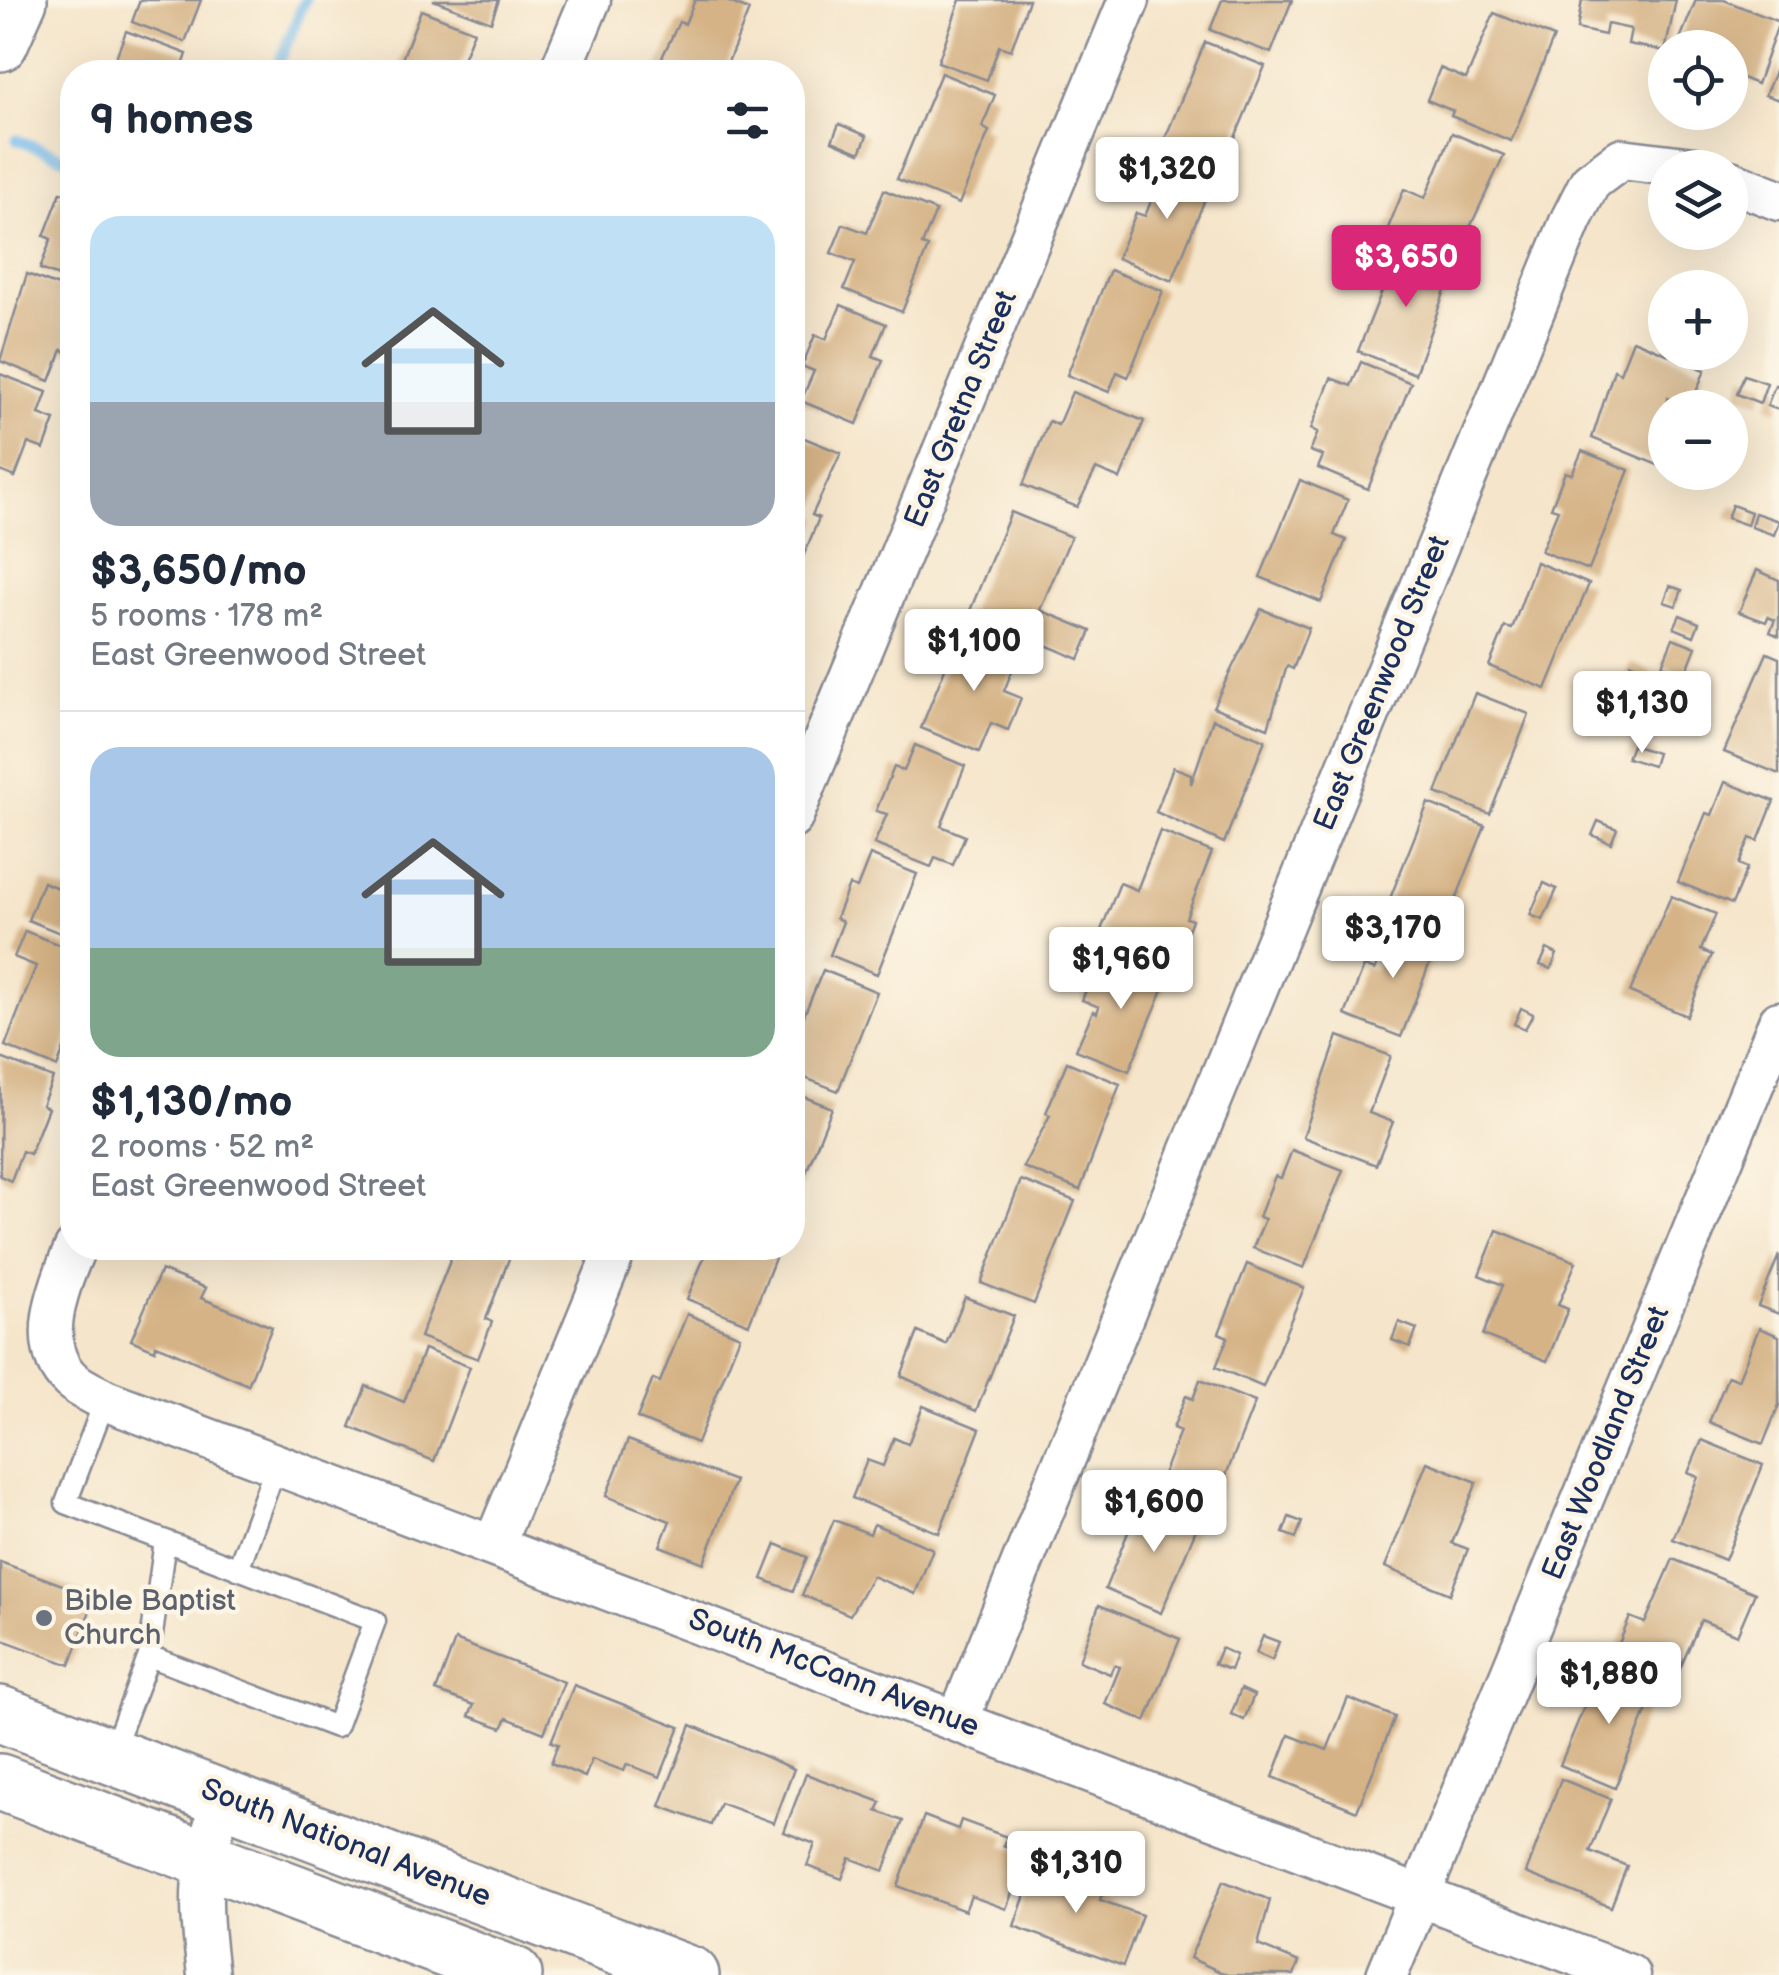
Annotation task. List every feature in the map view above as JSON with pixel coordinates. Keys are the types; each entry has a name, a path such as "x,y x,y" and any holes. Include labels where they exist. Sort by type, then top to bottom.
{"main road":[{"path":"0,43 18,0"},
{"name":"South National Avenue","path":"0,1714 691,1975"},
{"path":"0,1782 514,1975"}],"street":[{"path":"565,60 590,0"},
{"name":"East Gretna Street","path":"805,786 1129,0"},
{"name":"East Greenwood Street","path":"958,1720 1571,220 1590,182 1621,159 1648,162"},
{"path":"1748,188 1779,200"},
{"name":"East Woodland Street","path":"1388,1975 1779,1022"},
{"name":"South McCann Avenue","path":"70,1260 58,1287 52,1321 55,1352 69,1379 104,1400 1629,1975"},
{"path":"494,1544 611,1260"},
{"path":"208,1975 200,1898 203,1857 224,1796"}],"lane":[{"path":"104,1400 66,1503 375,1621 336,1726 148,1656"},
{"path":"238,1569 277,1464"},
{"path":"112,1755 148,1656 165,1541"}],"building":[{"path":"140,0 201,0 185,42 132,22"},
{"path":"433,0 499,0 491,22"},
{"path":"695,0 724,0 749,10 729,60 661,60 679,22 685,24"},
{"path":"960,0 1029,0 1011,50 999,46 987,80 938,62"},
{"path":"1222,0 1292,0 1271,53 1210,30"},
{"path":"1582,0 1676,0 1670,30 1648,30 1648,48 1628,44 1631,29 1607,24 1605,35 1577,29"},
{"path":"1696,0 1724,0 1779,22 1757,84 1748,80 1748,30 1684,30"},
{"path":"421,10 474,31 463,60 402,60"},
{"path":"1494,13 1554,37 1511,141 1451,116 1453,111 1427,100 1440,68 1466,79"},
{"path":"126,31 187,54 185,60 115,60"},
{"path":"1205,42 1265,66 1223,166 1164,141"},
{"path":"1779,62 1779,100 1765,95"},
{"path":"941,73 995,95 982,127 989,131 959,204 897,179"},
{"path":"839,124 867,136 860,153 832,141"},
{"path":"1452,133 1504,155 1456,257 1388,228 1404,189 1425,198"},
{"path":"1168,160 1213,179 1172,281 1117,258 1136,213 1145,216"},
{"path":"884,190 936,211 922,245 928,247 902,312 844,289 855,262 831,253 843,224 867,233"},
{"path":"60,195 60,276 40,269 51,239 44,236"},
{"path":"1400,246 1453,268 1415,374 1358,351"},
{"path":"1110,270 1163,291 1128,377 1117,372 1109,392 1067,375"},
{"path":"27,274 60,286 60,355 50,381 0,361"},
{"path":"841,305 886,324 873,356 883,360 857,424 805,403 814,371 805,367 805,359 815,335 826,339"},
{"path":"1633,340 1648,346 1648,370 1705,370 1697,390 1648,390 1648,461 1592,438 1614,370 1620,373"},
{"path":"1361,362 1411,383 1368,489 1318,468 1323,456 1310,451 1318,432 1311,429 1331,378 1351,386"},
{"path":"0,374 47,392 39,414 55,420 44,449 28,443 15,477 0,471"},
{"path":"1744,375 1767,383 1760,403 1748,398 1748,390 1738,390"},
{"path":"1775,385 1779,386 1779,410 1767,406"},
{"path":"1072,392 1144,421 1120,479 1096,469 1077,507 1023,485 1049,421 1058,425"},
{"path":"805,438 841,453 812,515 819,518 805,552"},
{"path":"1582,451 1629,470 1589,570 1541,551 1558,510 1551,508 1565,472 1572,474"},
{"path":"1300,480 1348,500 1334,535 1346,540 1321,602 1260,577"},
{"path":"1732,505 1751,512 1747,525 1727,518"},
{"path":"1011,512 1071,537 1040,610 1091,631 1079,659 969,613"},
{"path":"1755,513 1779,521 1774,535 1751,527"},
{"path":"1536,562 1589,584 1546,689 1489,666 1505,627 1512,629"},
{"path":"1757,570 1779,580 1779,636 1770,632 1775,620 1768,617 1766,622 1739,612"},
{"path":"1670,586 1682,590 1676,606 1664,602"},
{"path":"1261,609 1309,628 1293,669 1287,666 1268,728 1213,707"},
{"path":"1680,615 1699,623 1694,636 1674,628"},
{"path":"973,633 1020,651 1004,691 1021,698 1008,730 991,723 979,752 921,728 948,661 959,665"},
{"path":"1673,638 1696,647 1685,675 1662,665"},
{"path":"1767,653 1779,658 1779,774 1724,752"},
{"path":"1631,663 1651,671 1646,684 1625,677"},
{"path":"1475,693 1529,714 1490,814 1436,793"},
{"path":"1213,719 1265,740 1224,843 1156,812 1173,767 1191,774 1191,784"},
{"path":"915,745 965,766 941,826 965,836 953,865 935,858 931,867 874,844 887,814 876,811 894,767 904,771"},
{"path":"1632,745 1657,753 1653,766 1627,758"},
{"path":"1725,782 1774,801 1758,841 1750,838 1739,864 1747,868 1732,904 1678,882 1706,813 1712,815"},
{"path":"1428,803 1485,826 1446,924 1389,901"},
{"path":"1598,821 1617,829 1611,843 1592,835"},
{"path":"1160,831 1212,852 1186,918 1192,920 1176,960 1101,930 1120,883 1137,890"},
{"path":"870,855 917,874 877,974 830,955 843,922 836,918 849,885 857,888"},
{"path":"43,882 60,889 60,933 28,920"},
{"path":"1544,883 1557,889 1543,920 1530,915"},
{"path":"1671,896 1716,914 1701,950 1712,955 1687,1016 1630,992"},
{"path":"1393,922 1439,939 1401,1037 1345,1015 1364,966 1375,970"},
{"path":"25,931 60,945 57,1067 5,1046 36,966 14,957"},
{"path":"1547,949 1557,954 1551,969 1540,965"},
{"path":"1117,955 1169,975 1129,1071 1076,1050 1093,1011 1097,1013 1099,1007 1082,1000 1091,978 1105,984"},
{"path":"823,970 877,992 838,1091 805,1078 805,1013"},
{"path":"1521,1008 1533,1014 1525,1029 1514,1024"},
{"path":"1338,1036 1391,1056 1369,1113 1393,1122 1376,1165 1303,1137"},
{"path":"1,1058 53,1078 42,1105 48,1108 30,1154 22,1151 11,1181 0,1176"},
{"path":"1067,1062 1120,1084 1080,1190 1023,1167 1050,1115 1046,1113"},
{"path":"805,1097 832,1108 805,1175"},
{"path":"1292,1150 1343,1170 1304,1268 1253,1248 1265,1219 1259,1217 1275,1176 1281,1178"},
{"path":"1021,1180 1075,1201 1034,1304 981,1283"},
{"path":"1497,1230 1576,1262 1558,1305 1568,1309 1547,1361 1483,1335 1503,1285 1479,1275"},
{"path":"1779,1255 1779,1314 1758,1306"},
{"path":"450,1260 509,1260 486,1319 492,1322 478,1359 420,1337"},
{"path":"703,1260 774,1260 749,1324 687,1299"},
{"path":"1247,1264 1304,1288 1263,1387 1216,1367 1228,1337 1219,1333"},
{"path":"161,1270 206,1288 201,1298 272,1327 248,1385 164,1348 156,1345 155,1350 131,1340"},
{"path":"965,1297 1014,1316 976,1411 901,1376 918,1332 946,1344"},
{"path":"687,1314 740,1336 697,1443 637,1418 653,1379 660,1382"},
{"path":"1399,1322 1417,1329 1410,1347 1392,1340"},
{"path":"1759,1328 1779,1336 1779,1405 1763,1444 1709,1422 1728,1376 1738,1380"},
{"path":"424,1349 470,1367 434,1461 350,1427 366,1386 404,1402"},
{"path":"1200,1380 1255,1402 1217,1498 1162,1477 1180,1431 1173,1428 1186,1396 1193,1399"},
{"path":"923,1406 980,1429 939,1533 852,1498 867,1460 883,1466 894,1438 908,1444"},
{"path":"628,1440 735,1481 704,1563 660,1546 670,1521 606,1496"},
{"path":"1702,1440 1763,1465 1725,1560 1673,1539 1698,1477 1688,1473"},
{"path":"1427,1462 1477,1482 1452,1543 1468,1549 1450,1594 1385,1567"},
{"path":"1155,1497 1202,1515 1161,1613 1105,1589 1131,1525 1142,1530"},
{"path":"1289,1517 1302,1522 1296,1538 1283,1533"},
{"path":"834,1520 870,1534 874,1524 933,1549 915,1594 872,1576 850,1615 802,1595"},
{"path":"776,1544 807,1557 793,1591 762,1579"},
{"path":"1673,1559 1755,1593 1737,1635 1701,1620 1676,1678 1615,1653 1630,1617 1645,1623"},
{"name":"Bible Baptist Church","path":"0,1562 95,1597 70,1665 0,1639"},
{"path":"1099,1605 1180,1639 1146,1721 1105,1704 1120,1667 1114,1665 1110,1674 1079,1661"},
{"path":"1263,1636 1279,1642 1272,1660 1256,1653"},
{"path":"455,1640 564,1682 544,1733 507,1718 502,1728 469,1716 474,1705 436,1691"},
{"path":"1221,1648 1236,1655 1230,1670 1214,1664"},
{"path":"1608,1665 1657,1685 1615,1788 1560,1765 1589,1695 1594,1698"},
{"path":"574,1685 680,1727 660,1777 627,1764 624,1771 592,1759 585,1777 551,1763 558,1744 551,1742"},
{"path":"1241,1689 1254,1695 1244,1720 1231,1714"},
{"path":"1348,1698 1395,1717 1357,1811 1273,1777 1289,1735 1327,1750"},
{"path":"691,1725 794,1769 774,1823 720,1803 711,1825 660,1806"},
{"path":"806,1774 881,1802 877,1811 903,1821 884,1871 850,1858 842,1879 807,1866 815,1844 784,1832"},
{"path":"1561,1779 1611,1799 1590,1851 1627,1866 1611,1907 1526,1873"},
{"path":"924,1816 958,1829 961,1820 1007,1837 1003,1845 1027,1854 1006,1909 971,1896 965,1911 898,1886"},
{"path":"1037,1861 1103,1891 1100,1900 1142,1915 1123,1966 1014,1926"},
{"path":"1223,1881 1270,1900 1258,1945 1299,1962 1294,1975 1227,1975 1190,1958"}],"waterway":[{"path":"280,60 305,0"},
{"path":"17,140 60,156"}],"place":[{"name":"Bible Baptist Church","path":"44,1618"}]}
